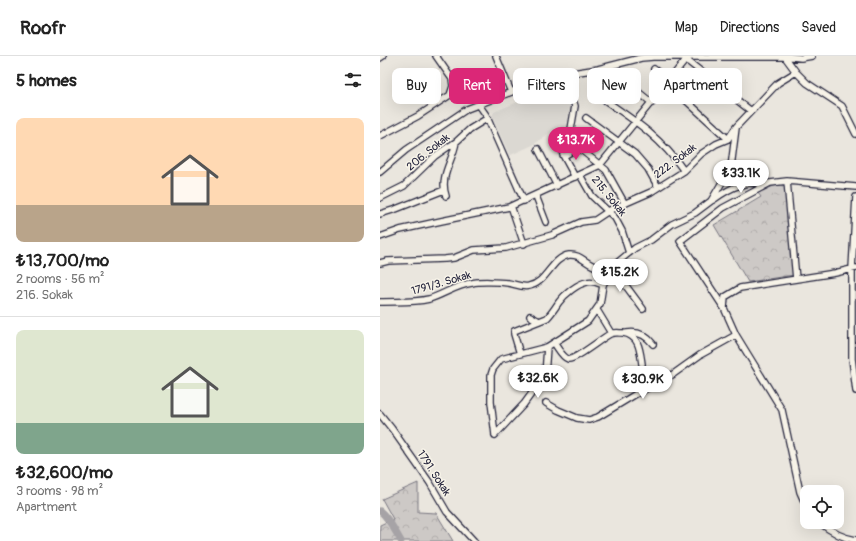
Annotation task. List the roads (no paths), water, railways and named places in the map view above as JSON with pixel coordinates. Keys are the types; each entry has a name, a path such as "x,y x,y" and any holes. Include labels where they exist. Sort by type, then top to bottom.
{"street":[{"path":"380,136 418,116 450,95 453,86 452,79 436,56"},
{"path":"380,172 406,150 467,109 511,92 496,56"},
{"path":"579,72 598,69 640,57 801,58 812,56"},
{"path":"678,68 686,57"},
{"path":"686,57 751,111"},
{"path":"784,57 806,83 839,104 854,127 856,134"},
{"name":"222. Sokak","path":"524,244 552,236 581,222 595,220 608,211 658,187 684,170 716,144 728,139 736,127 778,83 796,72"},
{"path":"641,94 649,101"},
{"path":"574,104 571,133 579,148 606,170 625,204"},
{"path":"610,104 651,133 684,170"},
{"path":"380,237 414,227 511,206 578,176 600,165 651,104"},
{"path":"690,104 728,139"},
{"path":"479,105 488,118 524,201"},
{"name":"206. Sokak","path":"380,198 404,186 435,156 456,142 470,129 488,118"},
{"path":"586,118 634,154 648,169 658,187"},
{"path":"579,148 598,127"},
{"path":"711,202 731,168 736,127"},
{"path":"380,214 445,193 446,170 454,154 456,142"},
{"name":"215. Sokak","path":"579,148 563,155 592,196 615,218 622,231 629,253"},
{"path":"538,149 557,186"},
{"path":"787,181 796,279"},
{"path":"547,347 545,374 524,404 495,434 491,402 491,375 493,370 501,360 547,347 568,332 588,321 600,304 603,285 612,267 635,248 651,240 672,224 695,213 729,189 739,185 787,181 856,187"},
{"path":"770,183 723,208 680,241 724,308 736,335 782,410 800,492"},
{"path":"536,196 546,222"},
{"path":"856,197 854,339 852,370 856,391"},
{"path":"380,263 388,261 454,258 474,250 506,248 524,244 511,206"},
{"name":"1791/3. Sokak","path":"380,302 413,302 430,298 472,282 508,283 529,287 544,277 551,266 567,256 576,255 593,266 605,268 612,267"},
{"path":"612,267 643,309"},
{"path":"724,308 725,297 740,288 854,269"},
{"path":"520,354 514,331 547,318 564,296 578,286 593,281 603,285"},
{"path":"597,310 612,333"},
{"path":"530,316 539,321"},
{"path":"554,343 562,354 568,359 573,360 612,333 633,332 642,334 653,344"},
{"path":"624,333 630,334 635,338 640,349 642,364"},
{"path":"546,403 577,418 589,420 598,417 636,394 672,375 700,355 736,335"},
{"name":"1791. Sokak","path":"380,414 426,476 447,512 474,541"},
{"path":"828,529 846,538 856,540"}],"waterway":[{"path":"380,511 389,521 401,541"}]}
